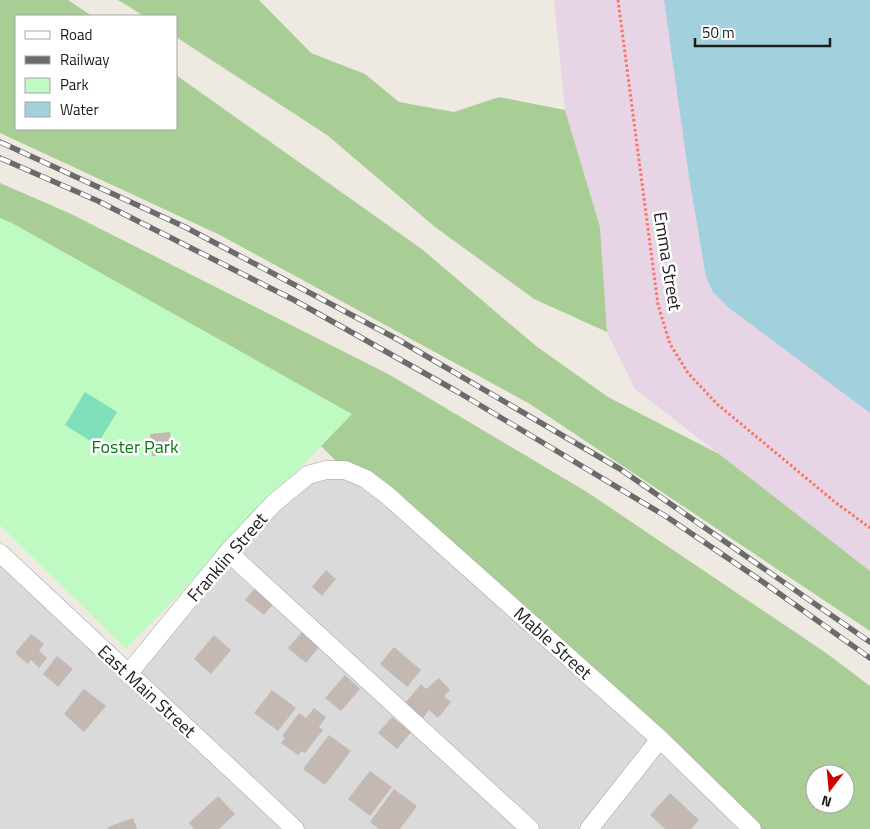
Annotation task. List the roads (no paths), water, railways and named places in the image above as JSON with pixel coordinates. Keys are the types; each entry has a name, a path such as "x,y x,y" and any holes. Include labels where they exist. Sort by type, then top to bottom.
{"street":[{"name":"Franklin Street","path":"128,674 228,552 274,503 308,475 326,470 345,470"},
{"name":"Mable Street","path":"345,470 366,479 386,495 660,740 752,829"},
{"path":"228,552 530,829"},
{"name":"East Main Street","path":"0,553 291,828"},
{"path":"589,829 660,740"}],"water":[{"path":"664,0 870,0 870,413 729,308 713,292 706,277 689,177"}],"railway":[{"path":"0,142 185,227 397,339 620,469 870,642"},
{"path":"0,158 98,201 294,300 458,392 667,517 870,658"}],"park label":[{"name":"Foster Park","path":"135,446"}]}
